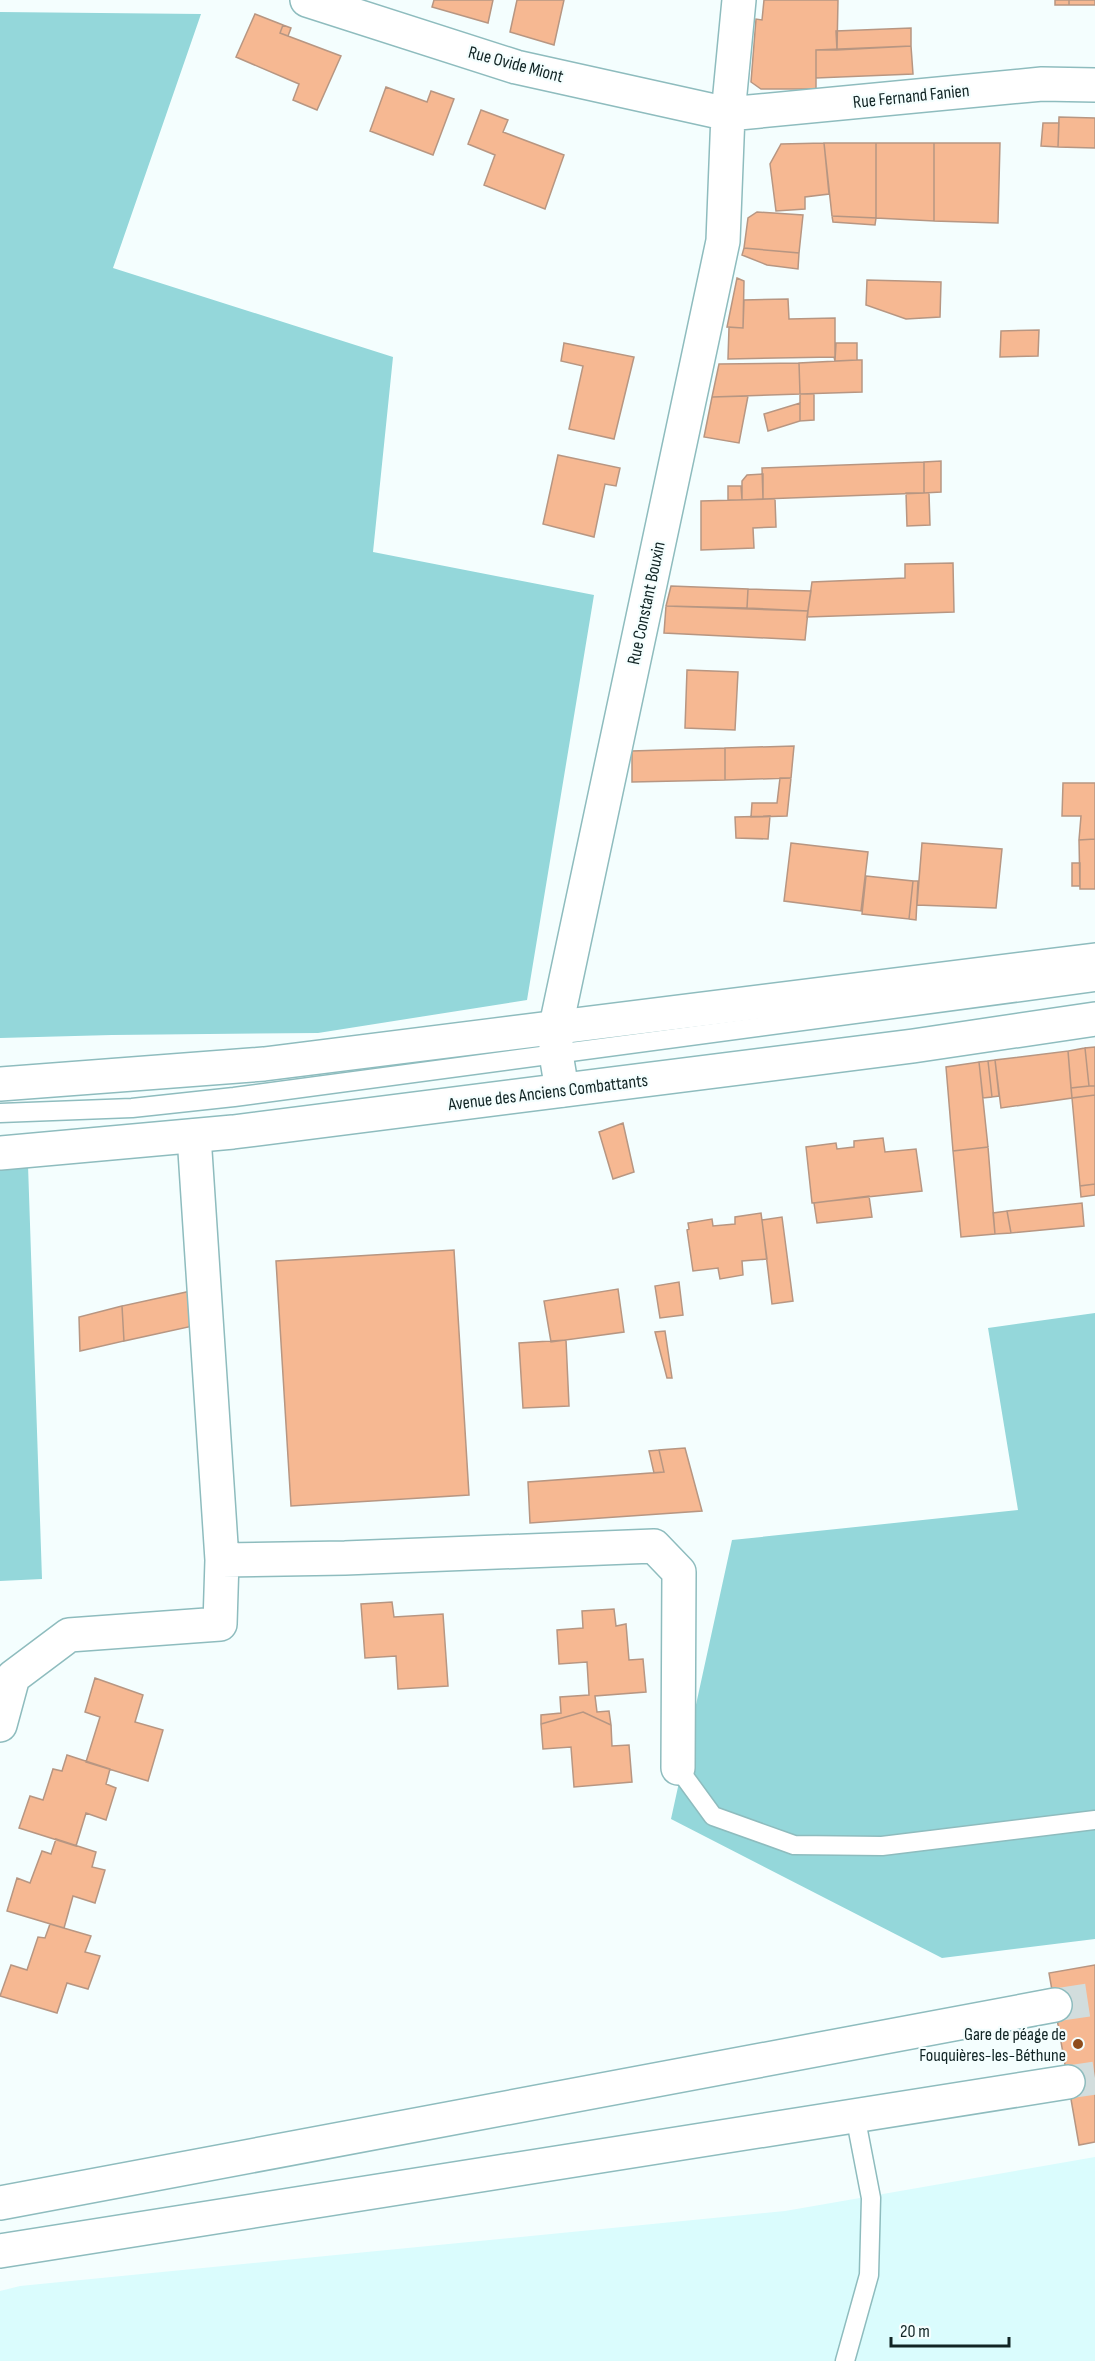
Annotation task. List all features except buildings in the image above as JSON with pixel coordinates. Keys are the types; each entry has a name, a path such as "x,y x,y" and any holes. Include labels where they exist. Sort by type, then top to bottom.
{"main road":[{"name":"Rue Ovide Miont","path":"307,0 516,67 728,114"},
{"name":"Rue Constant Bouxin","path":"562,1090 556,1040 723,241 728,114 739,0"},
{"name":"Rue Fernand Fanien","path":"728,114 1042,84 1095,85"},
{"path":"0,1084 556,1040 1095,960"},
{"name":"Avenue des Anciens Combattants","path":"0,1153 194,1136 913,1046 1095,1019"},
{"path":"0,1725 13,1677 69,1635 220,1624 222,1560 194,1136"},
{"path":"222,1560 345,1558 654,1546 679,1572 678,1768"},
{"path":"0,2203 1055,2005"},
{"path":"0,2251 1068,2082"}],"lane":[{"path":"0,1113 132,1108 234,1098 556,1040 1095,982"},
{"path":"678,1768 713,1816 794,1845 882,1846 1095,1820"},
{"path":"845,2361 868,2275 872,2198 855,2115"}],"shaded area":[{"path":"0,12 201,14 113,268 393,357 373,552 594,595 527,1000 318,1033 0,1038"},
{"path":"0,1165 28,1165 42,1579 0,1581"},
{"path":"1095,1313 1095,1939 942,1958 671,1819 732,1540 1018,1510 988,1328"},
{"path":"1095,2157 1095,2361 0,2361 0,2291 20,2286 785,2211"}],"tunnel":[{"path":"1055,2005 1095,1999"},
{"path":"1068,2082 1095,2078"}],"place":[{"name":"Gare de péage de Fouquières-les-Béthune","path":"1078,2044"}]}
